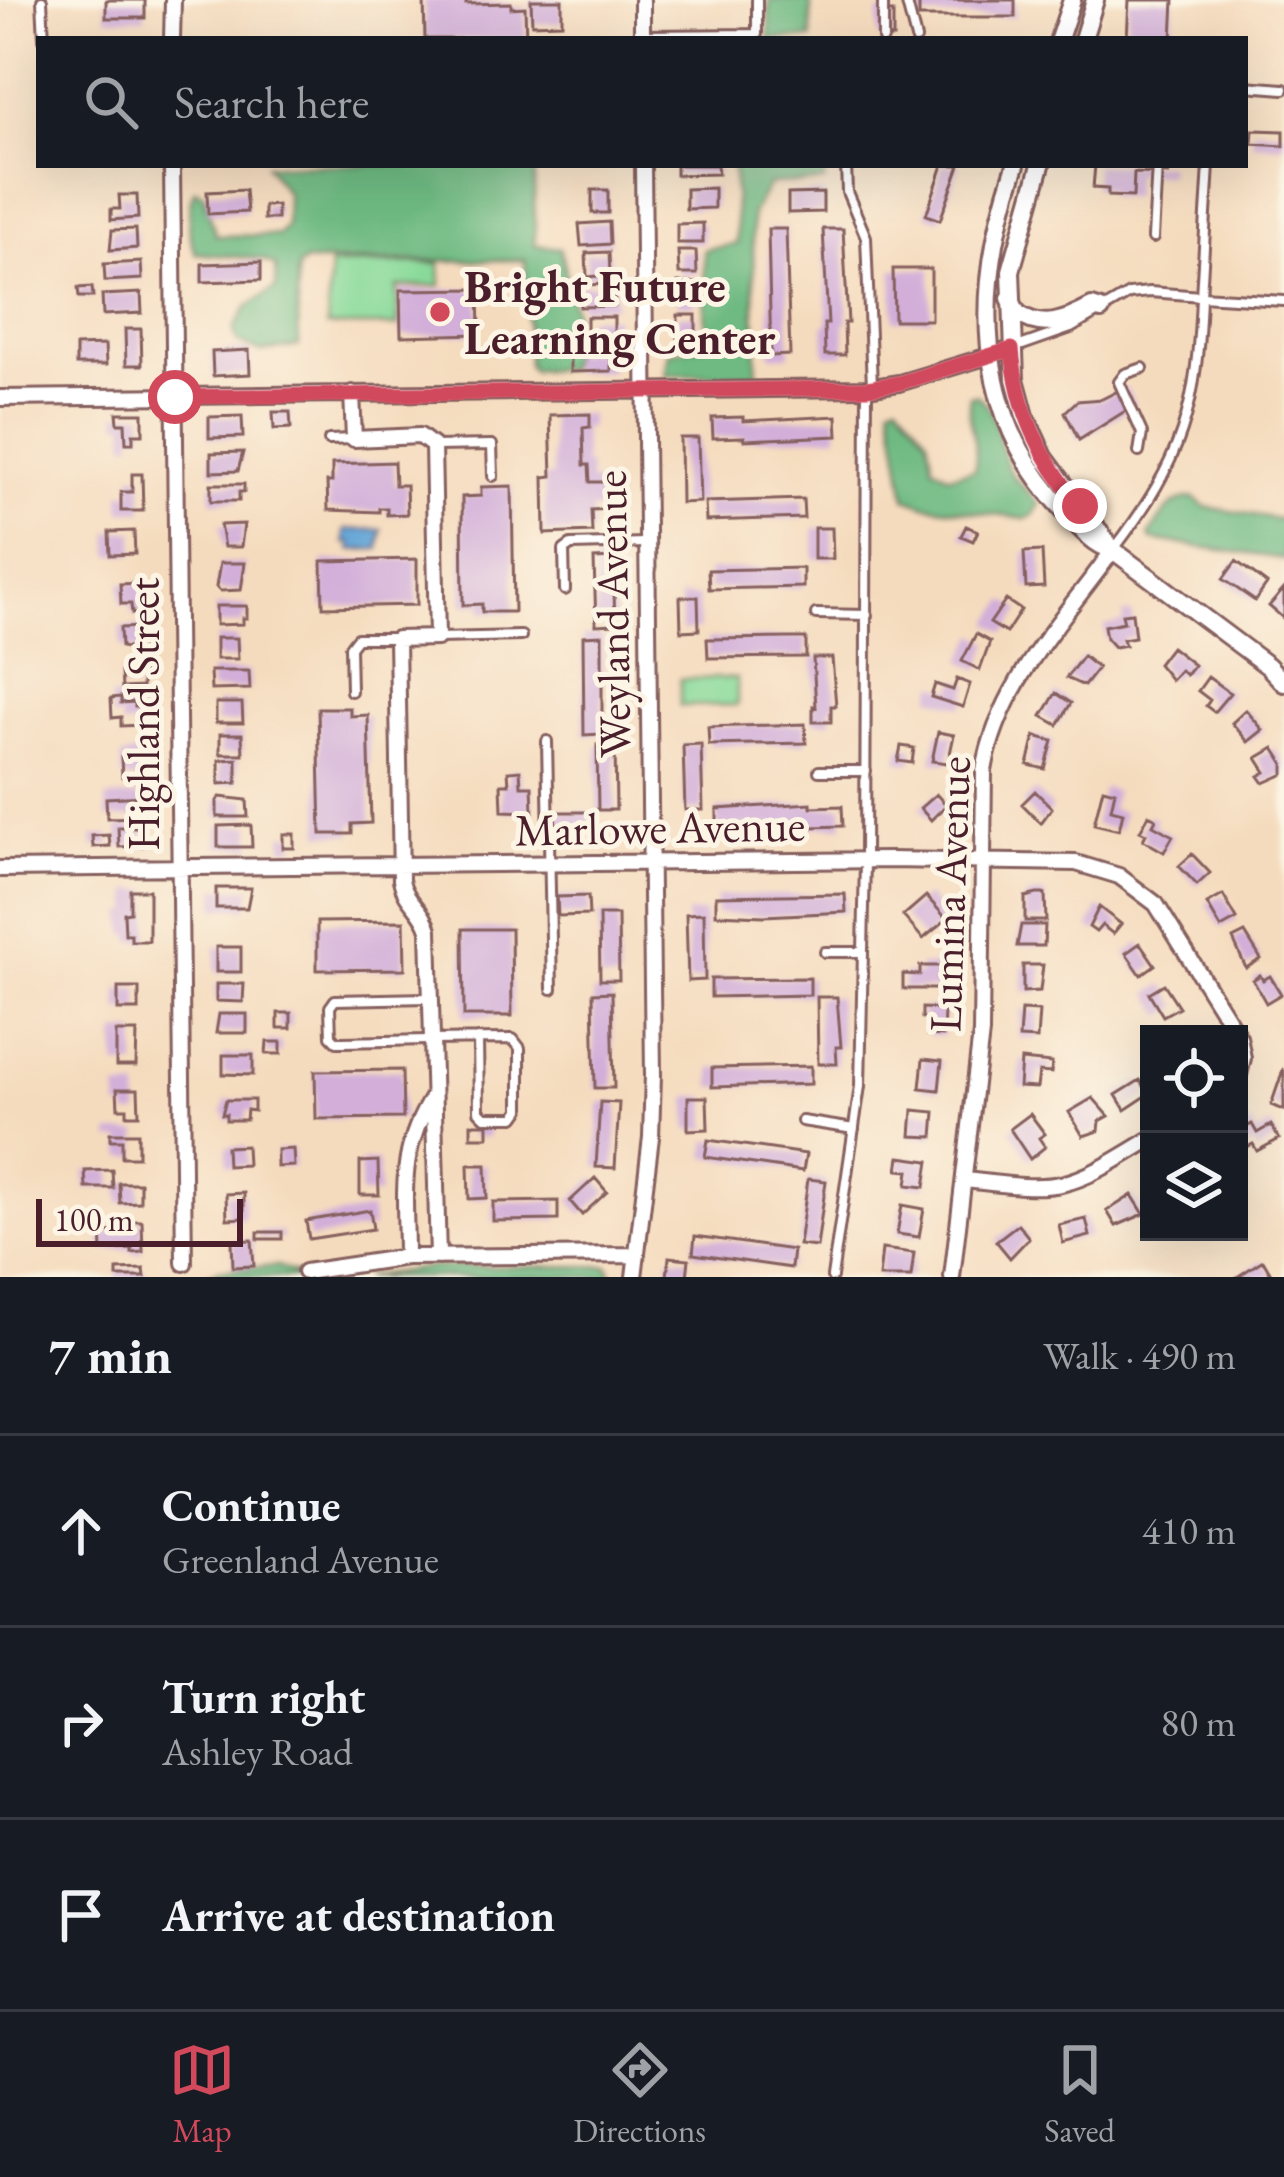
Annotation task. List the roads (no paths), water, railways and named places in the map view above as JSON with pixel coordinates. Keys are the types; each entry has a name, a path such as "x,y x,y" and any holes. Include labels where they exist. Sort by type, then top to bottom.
{"street":[{"path":"172,36 173,0"},
{"path":"642,0 642,36"},
{"path":"1060,36 1072,0"},
{"path":"1084,36 1095,0"},
{"name":"Highland Street","path":"172,168 184,1263"},
{"name":"Weyland Avenue","path":"634,1277 652,1096 643,168"},
{"path":"1015,168 998,218 986,307 1003,407 1035,474 1072,520 1102,547 1113,550"},
{"path":"1040,168 1016,242 1010,295 1012,349 1022,406 1038,447 1113,550 1284,683"},
{"path":"1010,295 1017,313 1038,323 1061,322 1092,308 1101,310"},
{"path":"0,398 869,388 1012,349"},
{"path":"352,394 354,439 420,436 433,446 436,638 397,639 402,887 429,930 438,1257"},
{"name":"Lumina Avenue","path":"952,1277 981,1033 985,770 992,732 1002,706 1113,550"},
{"name":"Marlowe Avenue","path":"0,869 1076,863 1119,876 1139,888 1164,914 1231,1025"},
{"path":"406,1257 406,1156 433,1095"},
{"path":"966,1180 1039,1189 1061,1187 1091,1176 1140,1146"},
{"path":"305,1272 406,1257 637,1255"}],"lane":[{"path":"42,0 44,36"},
{"path":"681,36 758,34 758,0"},
{"path":"883,0 883,36"},
{"path":"905,0 915,36"},
{"path":"1248,86 1284,89"},
{"path":"832,1277 860,1086 865,861 866,237 847,191 847,168"},
{"path":"1153,238 1156,168"},
{"path":"1113,550 1164,479 1194,394 1209,168"},
{"path":"1012,349 1071,328 1139,292 1284,301"},
{"path":"1139,452 1142,433 1119,382 1125,374 1143,368"},
{"path":"329,440 354,439"},
{"path":"433,446 492,445 493,476"},
{"path":"565,590 564,550 571,545 647,543"},
{"path":"816,614 868,615"},
{"path":"436,638 521,636"},
{"path":"351,691 350,646 357,638 397,639"},
{"path":"547,741 552,988"},
{"path":"819,771 866,771"},
{"path":"825,952 863,952"},
{"path":"430,998 335,1000 330,1006 331,1036 337,1042 478,1039 513,1039 520,1048 520,1110 515,1117 485,1118 479,1111 478,1039"},
{"path":"802,1121 854,1129"}],"water":[{"path":"382,529 379,549 351,550 351,543 345,543 345,530"}],"place":[{"name":"Bright Future Learning Center","path":"440,312"}]}
